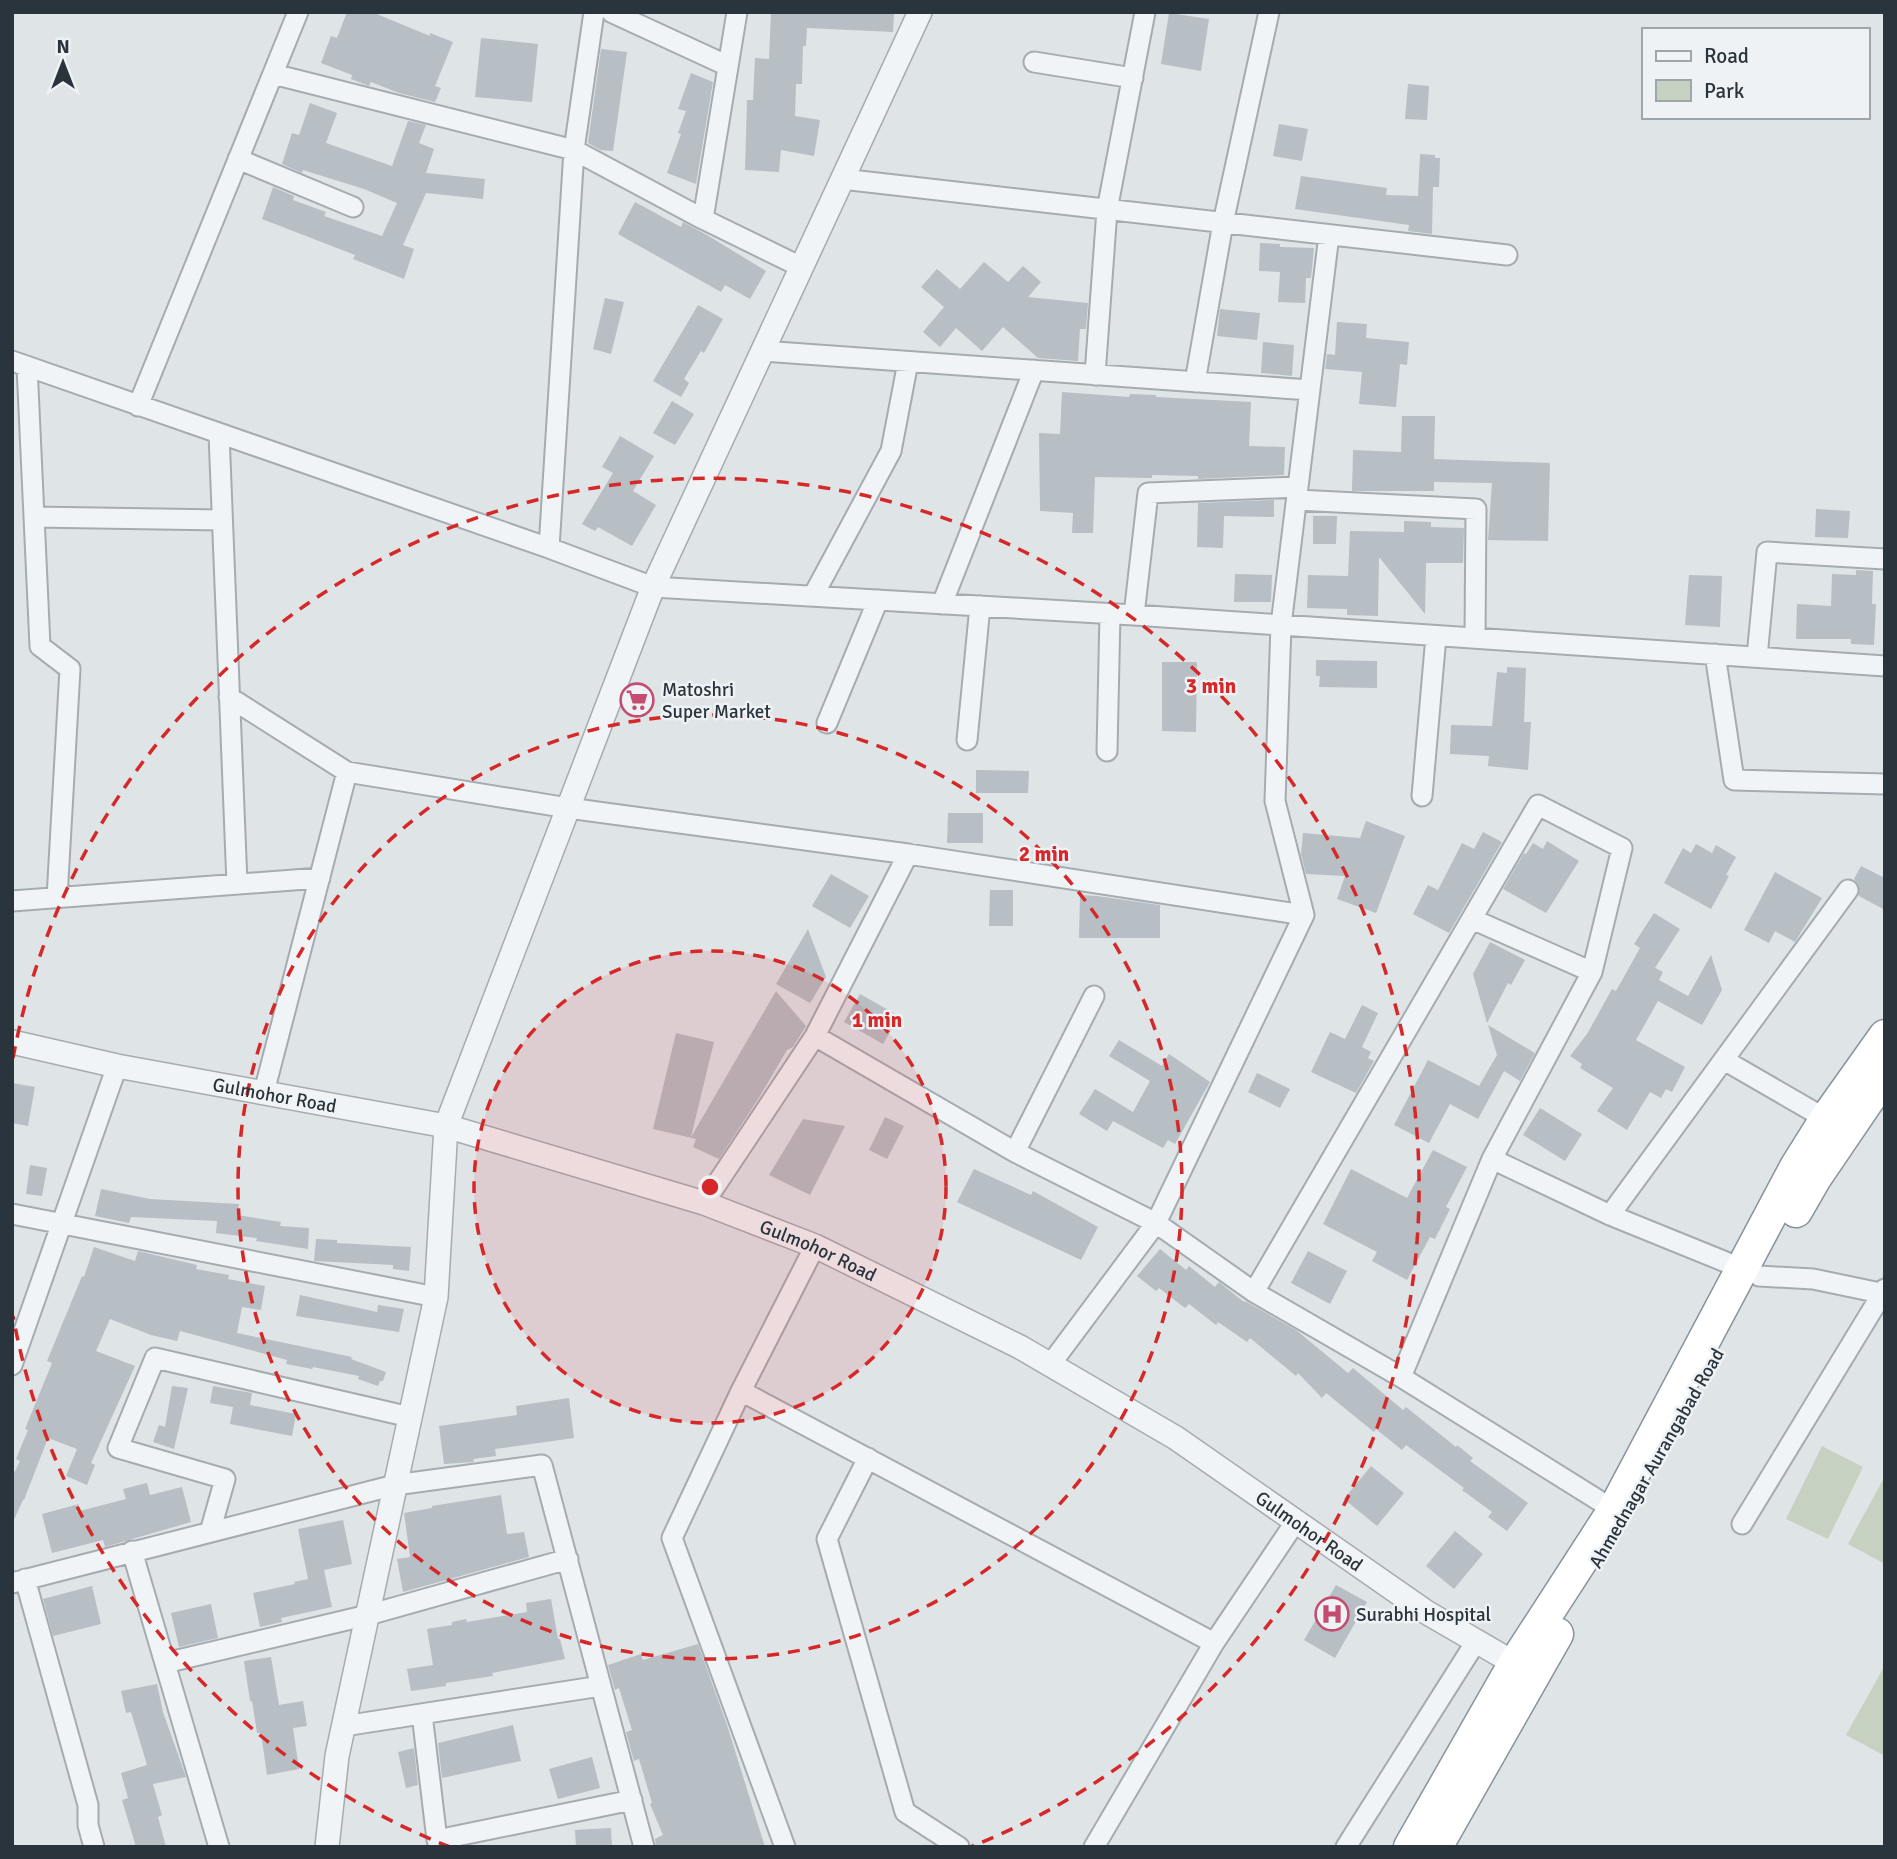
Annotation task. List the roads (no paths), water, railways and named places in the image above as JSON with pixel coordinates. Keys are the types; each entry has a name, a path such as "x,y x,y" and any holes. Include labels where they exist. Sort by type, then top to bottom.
{"highway":[{"path":"1410,1847 1524,1669 1751,1273 1796,1167 1826,1119 1885,1036"},
{"name":"Ahmednagar Aurangabad Road","path":"1436,1847 1524,1669 1751,1273 1885,1074"}],"street":[{"path":"138,406 298,12"},
{"path":"549,548 574,150 594,12"},
{"path":"611,12 728,66"},
{"path":"703,219 737,12"},
{"path":"327,1847 337,1756 436,1297 446,1126 653,587 920,12"},
{"path":"1095,375 1107,210 1145,12"},
{"path":"1195,382 1223,223 1269,12"},
{"path":"1034,62 1133,78"},
{"path":"273,74 574,150 703,219 802,267"},
{"path":"238,159 353,207"},
{"path":"842,179 1507,255"},
{"path":"1050,1365 1156,1223 1304,915 1275,801 1281,625 1329,235"},
{"path":"762,351 1310,390"},
{"path":"813,596 891,452 908,362"},
{"path":"57,898 70,670 40,646 34,517 20,363 653,587 1134,615 1885,666"},
{"path":"942,604 1034,370"},
{"path":"219,434 237,884"},
{"path":"1134,615 1148,493 1297,494 1476,509 1475,638"},
{"path":"34,517 222,520"},
{"path":"1757,657 1767,551 1885,559"},
{"path":"827,723 878,600"},
{"path":"967,740 980,606"},
{"path":"1107,751 1110,614"},
{"path":"1422,796 1436,635"},
{"path":"1715,654 1734,780 1885,784"},
{"path":"229,697 347,772 568,808 908,855 1304,915"},
{"path":"264,1092 347,772"},
{"path":"1254,1292 1538,805 1622,848 1592,972 1492,1159 1401,1377"},
{"path":"704,1203 815,1036 908,855"},
{"path":"12,901 320,878"},
{"path":"1610,1215 1848,890"},
{"path":"1472,919 1592,972"},
{"path":"1015,1152 1094,996"},
{"path":"815,1036 1015,1152 1156,1223 1254,1292 1401,1377 1615,1510"},
{"name":"Gulmohor Road","path":"12,1042 117,1066 446,1126 704,1203 815,1246 1020,1347 1176,1438 1426,1612 1524,1669"},
{"path":"1724,1060 1826,1119"},
{"path":"12,1365 117,1066"},
{"path":"1492,1159 1610,1215 1751,1273 1813,1279 1884,1292 1742,1524"},
{"path":"12,1214 436,1297"},
{"path":"785,1847 672,1538 741,1391 815,1246"},
{"path":"210,1532 225,1479 118,1448 155,1359 410,1417"},
{"path":"741,1391 1214,1643"},
{"path":"868,1458 827,1539 905,1812 959,1847"},
{"path":"94,1847 88,1825 88,1805 19,1581 395,1485 542,1465 644,1847"},
{"path":"1094,1847 1214,1643 1296,1521"},
{"path":"132,1551 219,1847"},
{"path":"164,1663 368,1615 568,1559"},
{"path":"1346,1847 1478,1640"},
{"path":"344,1726 601,1686"},
{"path":"422,1714 437,1840 632,1800"}],"place":[{"name":"Matoshri Super Market","path":"637,700"},
{"name":"Surabhi Hospital","path":"1332,1614"}]}
